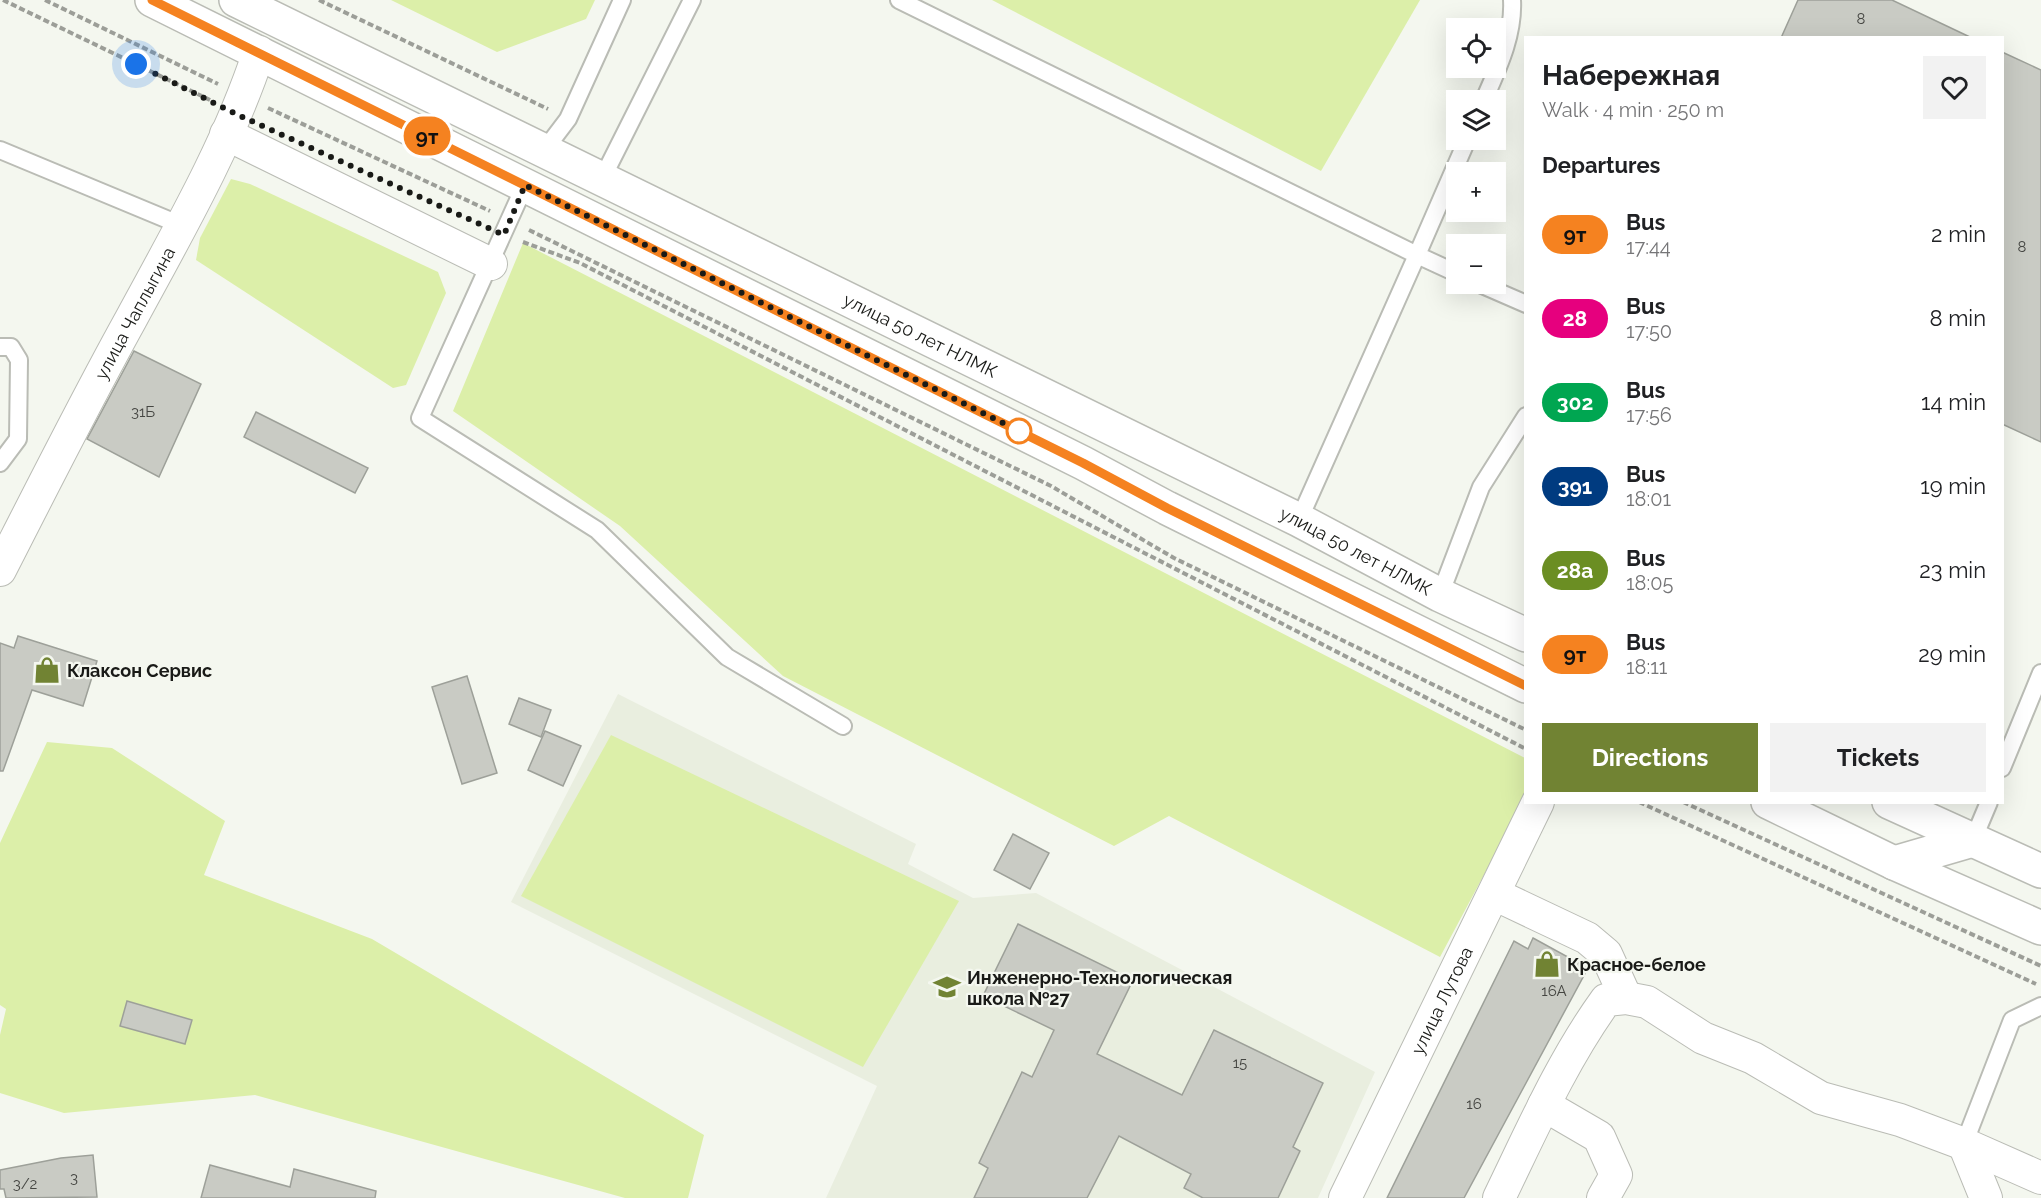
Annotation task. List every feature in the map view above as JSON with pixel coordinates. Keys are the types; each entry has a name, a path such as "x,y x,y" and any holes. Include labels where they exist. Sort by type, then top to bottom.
{"main road":[{"path":"152,0 1524,685"},
{"name":"улица 50 лет НЛМК","path":"236,0 601,181 1299,520 1440,596 1524,634"},
{"name":"улица 50 лет НЛМК","path":"259,52 267,37 280,33 315,38"},
{"path":"1772,804 1894,863 2041,928"},
{"path":"1893,804 2041,871"},
{"path":"1894,863 1973,840"}],"street":[{"name":"улица Чаплыгина","path":"0,570 98,381 183,226 236,115 259,52"},
{"path":"236,115 491,264"},
{"name":"улица Лутова","path":"1345,1198 1537,804"},
{"path":"1494,894 1587,938 1606,954 1626,998"},
{"path":"1499,1198 1544,1105 1584,1031 1606,1000 1626,998 1647,1002 1703,1038 1753,1058 1821,1098 1900,1120 1964,1144 2041,1178"},
{"path":"1544,1105 1599,1137 1616,1175 1603,1198"},
{"path":"1964,1144 1986,1198"}],"lane":[{"path":"543,152 568,119 622,0"},
{"path":"601,181 692,0"},
{"path":"899,0 1446,268"},
{"path":"1488,90 1513,20 1512,0"},
{"path":"0,150 183,226"},
{"path":"1299,520 1463,150"},
{"path":"525,185 420,418 597,530 727,657 843,726"},
{"path":"1503,294 1524,303"},
{"path":"0,347 11,347 20,360 18,439 0,463"},
{"path":"1440,596 1481,487 1524,419"},
{"path":"2004,763 2040,681"},
{"path":"1973,840 1988,804"},
{"path":"1964,1144 2012,1020 2041,1006"}],"path":[{"path":"3,0 236,115 507,228 1052,486 1174,558 1524,729"},
{"path":"45,0 236,115"},
{"path":"319,0 568,119"},
{"path":"507,228 580,263 1524,748"},
{"path":"1643,804 2041,986"},
{"path":"1687,804 2041,966"}],"shaded area":[{"name":"Инженерно-Технологическая школа №27","path":"618,694 916,844 908,864 973,898 1036,893 1375,1072 1318,1198 826,1198 877,1086 511,902"}],"green space":[{"path":"391,0 595,0 586,19 497,52"},
{"path":"992,0 1420,0 1321,171"},
{"path":"231,179 250,184 438,272 446,293 406,385 393,388 196,260 200,238"},
{"path":"523,243 1524,757 1524,800 1440,957 1169,816 1114,846 783,676 620,526 453,411"},
{"path":"611,735 959,901 863,1067 521,896"},
{"path":"47,742 112,748 225,821 204,875 372,939 704,1135 688,1198 625,1198 255,1095 64,1113 0,1093 0,1035 6,1009 0,1005 0,843"}],"building":[{"path":"1798,0 1892,0 1968,36 1782,36"},
{"path":"2004,53 2041,70 2041,442 2004,425"},
{"path":"134,351 201,384 159,477 87,439"},
{"path":"256,412 368,468 355,493 244,437"},
{"name":"Клаксон Сервис","path":"18,636 97,661 83,706 32,690 3,771 0,771 0,643 14,648"},
{"path":"467,676 497,773 462,784 432,687"},
{"path":"519,698 551,710 541,737 509,724"},
{"path":"545,731 581,746 563,786 528,770"},
{"path":"1013,834 1049,853 1030,889 994,870"},
{"path":"1018,924 1133,980 1097,1054 1182,1095 1214,1030 1323,1083 1293,1147 1300,1151 1278,1198 1203,1198 1184,1188 1191,1174 1119,1136 1087,1198 974,1198 988,1168 979,1163 1022,1072 1032,1077 1054,1030 983,996"},
{"path":"1533,938 1588,968 1464,1198 1387,1198 1514,941 1528,949"},
{"path":"127,1001 192,1020 185,1044 120,1026"},
{"path":"93,1155 97,1197 6,1198 4,1189 0,1189 0,1170 61,1158"},
{"path":"210,1165 290,1187 294,1169 376,1191 375,1198 201,1198"}],"bus line":[{"name":"9т","path":"152,0 1524,685"}],"place":[{"name":"Клаксон Сервис","path":"47,670"},
{"name":"Красное-белое","path":"1547,964"},
{"name":"Инженерно-Технологическая школа №27","path":"947,987"}],"route":[{"path":"136,64 236,114 504,235 525,185 1019,431"}]}
